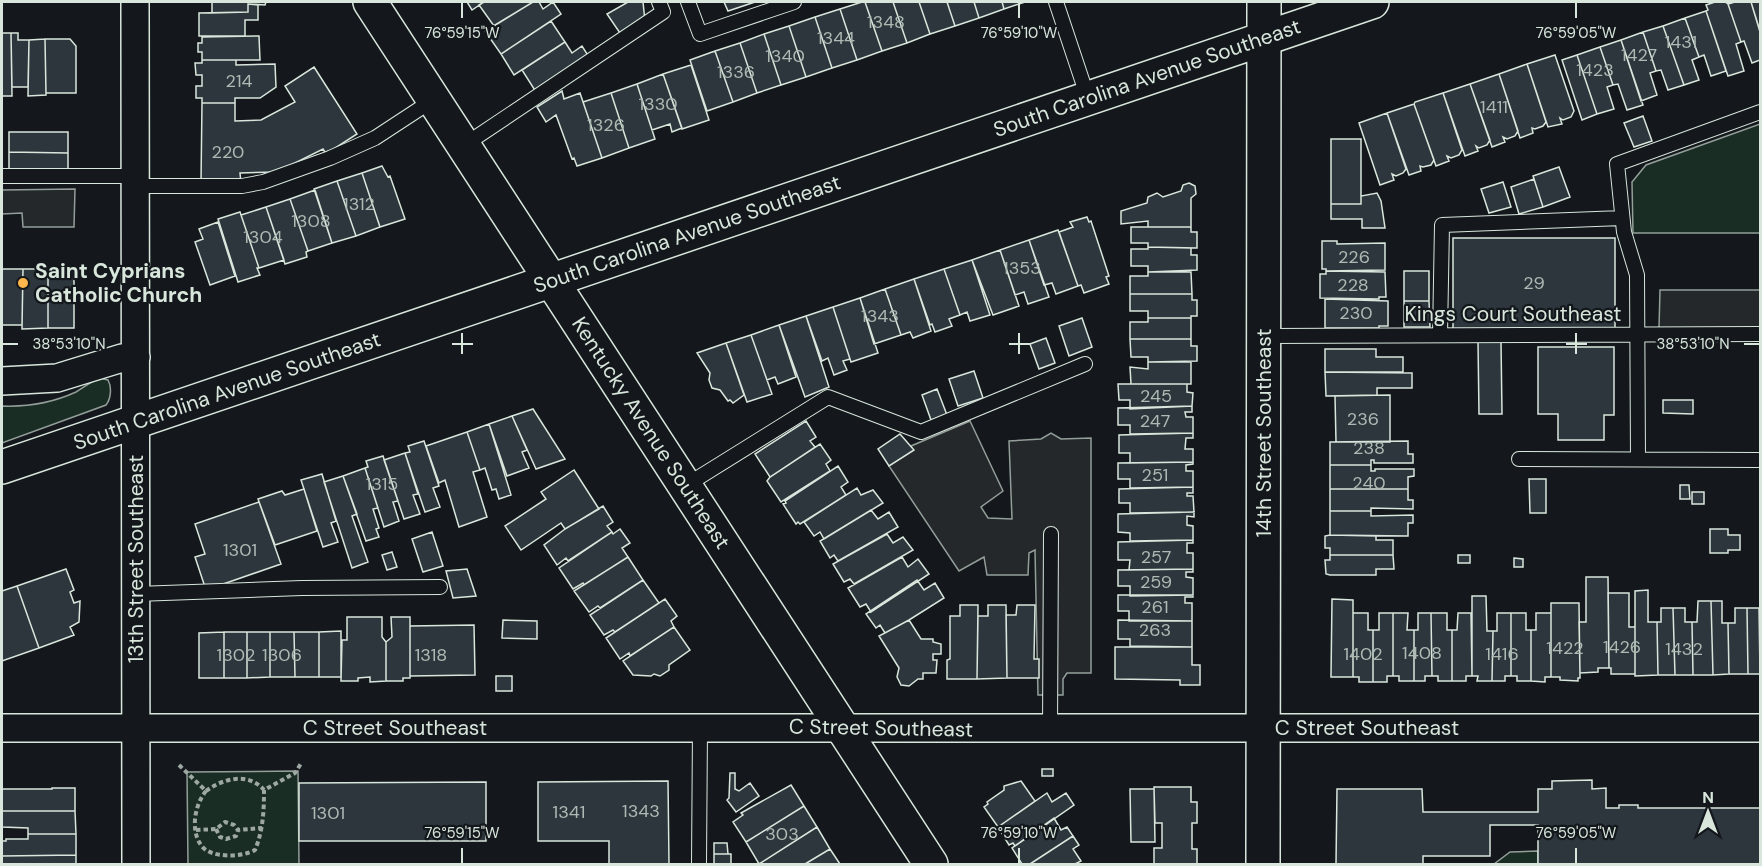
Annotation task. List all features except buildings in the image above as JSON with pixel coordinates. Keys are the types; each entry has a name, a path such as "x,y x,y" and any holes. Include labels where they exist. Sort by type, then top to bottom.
{"street":[{"name":"13th Street Southeast","path":"135,2 136,864"},
{"name":"Kentucky Avenue Southeast","path":"370,2 931,864"},
{"name":"14th Street Southeast","path":"1263,864 1264,2"},
{"name":"South Carolina Avenue Southeast","path":"2,467 1372,2"},
{"path":"2,381 57,378 116,359 136,357"},
{"name":"C Street Southeast","path":"2,728 1761,728"}],"lane":[{"path":"463,146 663,12 659,2"},
{"path":"688,2 700,34 795,2"},
{"path":"1056,2 1088,98"},
{"path":"2,176 242,186 263,182 330,158 375,138 433,100"},
{"path":"1638,459 1636,275 1624,232 1617,164 1761,112"},
{"path":"1440,335 1442,225 1623,218"},
{"name":"Kings Court Southeast","path":"1265,336 1761,334"},
{"path":"685,486 828,397 921,432 1085,364"},
{"path":"1519,459 1758,460"},
{"path":"1050,729 1051,534"},
{"path":"136,594 302,588 440,587"},
{"path":"699,864 700,728"}],"path":[{"path":"264,790 295,773 302,762"},
{"path":"179,765 206,791"},
{"path":"239,778 251,780 264,790 262,828 255,850 245,855 210,852 201,847 196,830 197,807 206,791 215,785 239,778"},
{"path":"196,830 216,829 225,822 234,825 238,830"},
{"path":"238,830 262,828"},
{"path":"216,829 220,837 226,839 236,836 238,830"}],"green space":[{"path":"1760,124 1760,233 1633,233 1632,182 1646,165"},
{"path":"100,378 108,380 110,386 110,396 106,405 2,443 2,406 49,402 76,392"},
{"path":"298,771 299,864 188,864 187,772"},
{"path":"1538,851 1538,864 1494,864 1510,852"}],"shaded area":[{"path":"75,189 74,227 23,227 22,213 2,214 2,190"},
{"path":"1660,290 1760,290 1760,328 1659,328"},
{"path":"970,421 1003,491 981,507 988,518 1012,519 1009,441 1041,439 1051,433 1061,439 1091,438 1091,673 1067,673 1063,679 1063,695 1038,695 1035,550 1029,553 1028,575 987,575 984,557 959,571 889,466 913,450 911,446"}],"place":[{"name":"Saint Cyprians Catholic Church","path":"23,283"}]}
